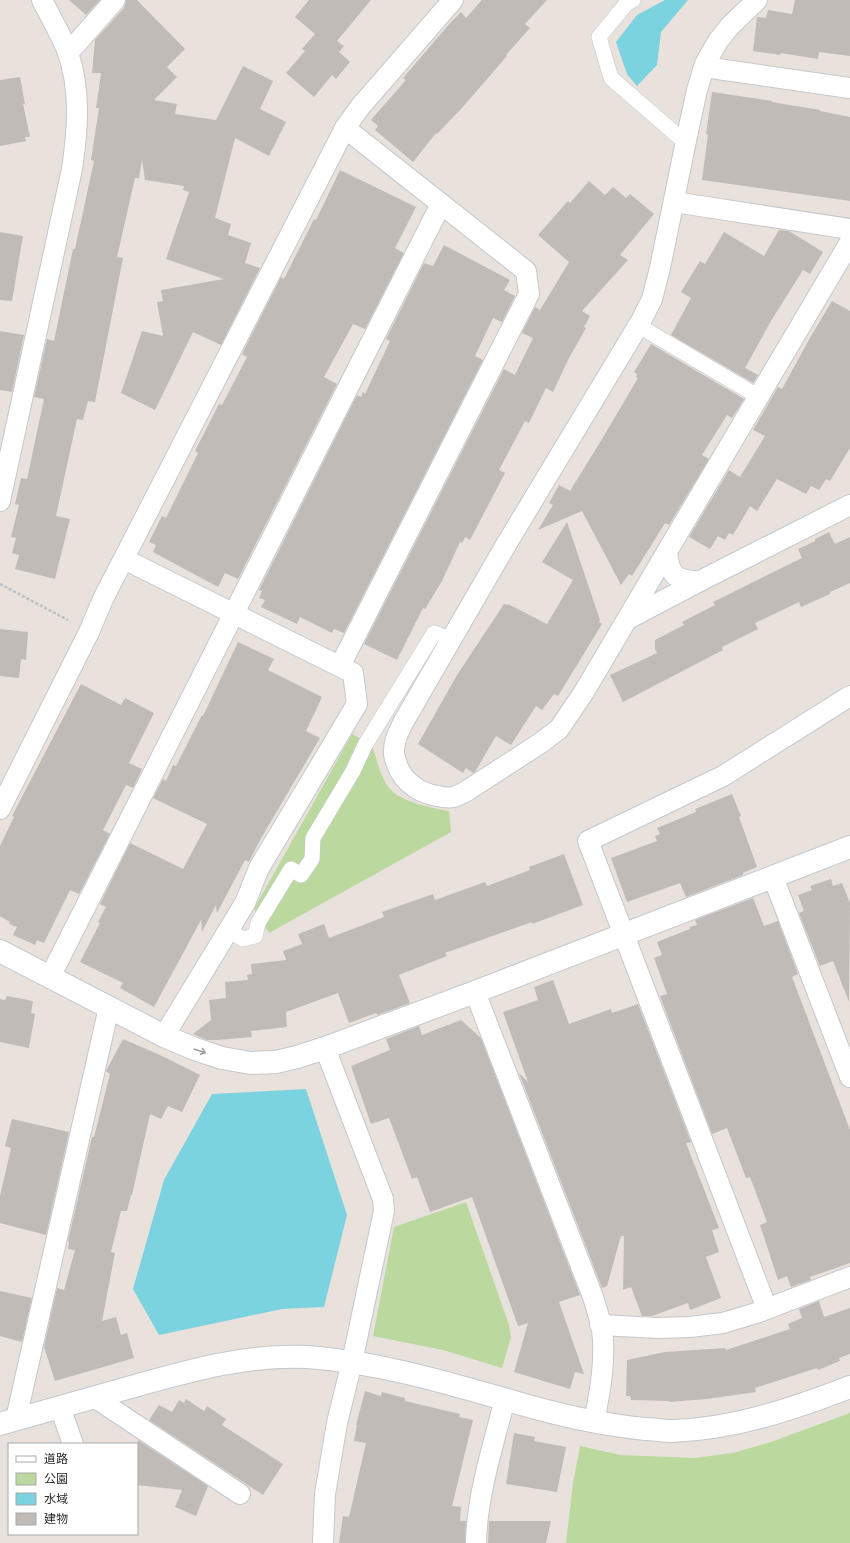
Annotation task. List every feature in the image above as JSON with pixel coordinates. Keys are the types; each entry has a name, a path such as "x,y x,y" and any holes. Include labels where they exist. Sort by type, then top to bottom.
{"street":[{"path":"0,501 76,147 78,109 74,74 68,53 42,0"},
{"path":"68,53 115,0"},
{"path":"0,809 124,559 345,128 360,108 453,0"},
{"path":"633,0 626,4 599,37 611,78 686,144"},
{"path":"757,0 730,26 718,41 704,67 697,90 660,268 652,299 639,326 507,543 395,739 394,753 404,778 415,789 428,794 452,797 465,792 542,742 559,728 584,692 628,619 850,242"},
{"path":"704,67 850,88"},
{"path":"340,666 529,294 526,272 345,128"},
{"path":"674,202 850,229"},
{"path":"50,977 441,204"},
{"path":"639,326 759,397"},
{"path":"628,619 850,505"},
{"path":"667,553 670,570 677,577 685,581 700,581"},
{"path":"124,559 353,673 357,704 259,868 245,903 164,1036"},
{"path":"228,930 242,939 255,936 258,923 291,870 301,875 312,859 313,838 353,771 365,745 434,633 452,640"},
{"path":"767,1309 588,841 723,776 850,696"},
{"path":"0,951 164,1036 194,1049 215,1056 251,1063 276,1062 325,1048 475,992 850,847"},
{"path":"773,877 850,1077"},
{"path":"475,992 593,1296 600,1325 602,1361 600,1393 594,1422"},
{"path":"109,1007 8,1422 210,1365 256,1359 306,1357 352,1362 431,1379 575,1419 626,1427 670,1431 711,1427 748,1420 792,1408 850,1387"},
{"path":"323,1543 325,1494 337,1424 352,1362 384,1210 383,1199 325,1048"},
{"path":"600,1325 659,1328 690,1327 723,1323 767,1309 850,1277"},
{"path":"94,1397 240,1494"},
{"path":"476,1543 476,1527 482,1491 505,1399"},
{"path":"60,1407 73,1443"}],"path":[{"path":"0,584 89,632"}],"green space":[{"path":"352,734 372,745 385,782 397,795 411,802 427,807 449,811 451,832 269,933 254,909"},
{"path":"466,1202 509,1325 511,1337 502,1368 443,1350 373,1336 394,1227"},
{"path":"850,1413 850,1543 566,1543 573,1483 580,1446 620,1455 694,1458 733,1453 771,1442"}],"water":[{"path":"665,0 688,0 661,32 657,65 637,86 627,74 616,42 637,15"},
{"path":"306,1089 347,1215 324,1307 282,1309 159,1335 133,1289 164,1180 212,1094"}],"building":[{"path":"69,0 100,0 86,15"},
{"path":"126,0 137,0 185,49 167,67 177,77 154,100 177,104 175,114 216,120 243,66 273,81 260,109 286,122 269,156 235,138 215,218 231,224 228,235 251,243 245,263 260,268 221,345 193,332 155,410 121,393 142,331 163,336 157,302 163,301 161,290 224,279 166,259 189,192 183,190 184,186 145,180 142,160 139,178 135,178 117,257 123,258 95,402 88,401 83,420 77,419 56,516 70,519 55,579 15,569 19,555 12,553 16,538 11,537 19,505 15,504 21,478 27,479 44,399 34,397 47,339 54,341 73,249 75,249 94,161 91,160 99,108 96,108 101,73 92,73 95,40 124,8"},
{"path":"309,0 371,0 337,41 344,46 339,52 350,62 336,79 332,75 314,97 286,73 305,51 302,49 315,34 295,17"},
{"path":"482,0 547,0 525,24 530,28 506,55 507,56 461,109 437,134 436,133 413,162 375,130 378,126 371,120 406,80 403,78 451,22 461,12 466,18"},
{"path":"795,0 850,0 850,56 819,52 818,59 781,53 780,55 753,51 757,17 766,18 768,10 792,14"},
{"path":"20,77 25,104 23,104 30,137 25,137 26,141 0,146 0,80"},
{"path":"712,92 772,101 850,117 850,201 702,180 708,134 706,134"},
{"path":"340,170 416,207 395,248 404,253 365,329 353,324 324,377 337,384 238,579 225,573 218,587 153,552 156,545 149,542 162,516 166,518 198,453 195,451 219,404 222,405 247,357 242,354 281,277 284,279 314,219 316,220"},
{"path":"589,181 605,195 613,187 626,198 630,194 654,214 620,255 628,260 582,311 590,316 584,327 586,328 569,358 553,392 546,388 529,423 525,421 499,470 505,473 470,540 465,537 462,543 460,542 442,581 425,609 423,608 397,660 364,644 504,369 515,375 533,338 522,333 535,307 540,310 569,262 538,235 568,201 570,203"},
{"path":"779,230 789,231 823,252 810,274 803,270 771,321 745,368 758,375 753,383 671,335 691,298 681,292 700,261 705,264 724,232 764,256"},
{"path":"0,232 23,236 12,301 0,300"},
{"path":"444,245 510,280 504,290 515,296 502,322 493,318 475,356 483,360 344,633 334,629 332,633 300,617 297,624 261,607 265,600 259,598 262,591 259,590 357,395 361,397 363,392 365,394 390,341 386,339 424,263 433,266"},
{"path":"832,301 850,311 850,448 830,481 826,479 819,490 811,486 806,494 777,479 757,511 750,506 733,535 729,533 725,540 718,536 710,549 689,537 729,470 740,477 765,436 753,430 778,387 782,389"},
{"path":"0,331 24,335 12,392 0,390"},
{"path":"651,344 744,399 732,418 727,415 702,455 709,459 669,525 665,523 632,576 629,574 621,585 582,511 538,530 553,505 549,503 559,485 570,491 602,439 638,378 636,377 637,374 634,372"},
{"path":"567,522 600,620 599,622 602,624 558,696 554,694 542,710 536,706 511,745 496,736 475,772 473,773 466,768 463,773 418,744 457,675 504,604 508,604 547,624 573,580 542,562"},
{"path":"829,532 835,544 850,537 850,583 801,607 799,602 755,623 758,629 722,647 723,650 623,702 610,675 657,653 655,649 655,640 684,625 682,622 715,605 713,602 802,558 798,549"},
{"path":"0,629 28,632 26,660 21,659 19,678 0,676"},
{"path":"238,642 274,659 268,670 322,697 306,731 320,738 260,840 249,862 245,860 217,913 216,905 202,932 201,920 154,1007 120,988 123,983 80,962 100,923 98,922 106,907 100,904 130,843 183,869 207,824 153,798 163,779 166,781 173,765 176,766 202,715 203,716"},
{"path":"81,684 121,705 125,698 154,713 129,763 142,769 133,788 126,785 103,830 110,834 79,894 70,890 44,943 37,940 35,945 13,935 17,927 9,924 10,922 0,916 0,846 14,817 12,816"},
{"path":"732,794 741,816 739,817 757,867 743,873 743,875 686,897 680,883 627,902 611,858 657,841 655,836 660,834 657,828 696,812 695,809"},
{"path":"564,854 583,905 445,953 447,956 399,975 410,1003 349,1023 338,993 286,1012 287,1027 251,1031 252,1037 207,1040 193,1034 211,1020 209,1000 226,998 225,982 248,980 247,975 252,974 251,964 286,960 283,951 302,944 298,934 324,924 329,938 384,917 382,912 433,894 435,900 485,882 487,886 530,870 529,867"},
{"path":"831,879 833,886 842,883 850,903 849,1002 833,961 820,966 799,913 804,911 798,895 812,890 810,886"},
{"path":"753,898 764,926 778,921 798,974 792,977 850,1130 850,1263 810,1277 811,1280 791,1287 787,1276 778,1280 760,1225 767,1222 750,1177 746,1178 727,1128 712,1134 660,996 667,994 654,958 662,955 657,942 697,925 695,920"},
{"path":"553,980 569,1024 611,1009 612,1013 638,1004 691,1142 686,1143 719,1228 712,1230 719,1252 706,1257 721,1298 690,1310 688,1303 652,1316 642,1316 631,1287 623,1290 624,1236 621,1236 607,1286 602,1288 519,1073 528,1082 503,1012 538,1000 534,987"},
{"path":"7,996 33,1001 31,1013 35,1014 29,1048 0,1042 0,999 5,1000"},
{"path":"461,1020 481,1038 580,1295 559,1302 584,1374 575,1372 570,1389 514,1372 528,1323 518,1326 472,1197 430,1212 417,1177 412,1179 389,1118 371,1124 351,1066 390,1050 386,1039 419,1026 422,1035"},
{"path":"123,1039 200,1075 182,1112 168,1106 161,1119 150,1114 132,1195 127,1211 121,1211 111,1252 115,1253 102,1321 116,1317 121,1335 127,1333 134,1358 55,1381 44,1347 57,1288 64,1290 75,1250 68,1249 68,1241 92,1137 94,1137 110,1074 106,1071"},
{"path":"12,1119 69,1132 46,1235 0,1223 0,1196 11,1148 5,1146"},
{"path":"0,1291 32,1298 22,1342 0,1336"},
{"path":"819,1301 824,1317 850,1308 850,1354 839,1358 840,1361 818,1370 817,1368 755,1388 756,1392 707,1399 669,1402 631,1400 630,1396 626,1396 627,1360 665,1352 725,1348 726,1350 790,1329 788,1324 802,1318 799,1309"},
{"path":"365,1391 381,1396 382,1392 405,1398 405,1401 460,1414 459,1417 473,1420 452,1506 461,1507 460,1521 466,1521 465,1543 339,1543 343,1516 349,1517 366,1443 354,1441 356,1425"},
{"path":"186,1399 204,1411 207,1406 226,1419 222,1425 283,1464 263,1495 149,1420 159,1405 172,1412 179,1400 184,1403"},
{"path":"514,1433 535,1437 534,1441 566,1447 557,1492 506,1484"},
{"path":"138,1440 208,1486 196,1516 175,1507 182,1490 138,1485"},
{"path":"489,1521 551,1521 546,1543 488,1543"}]}
